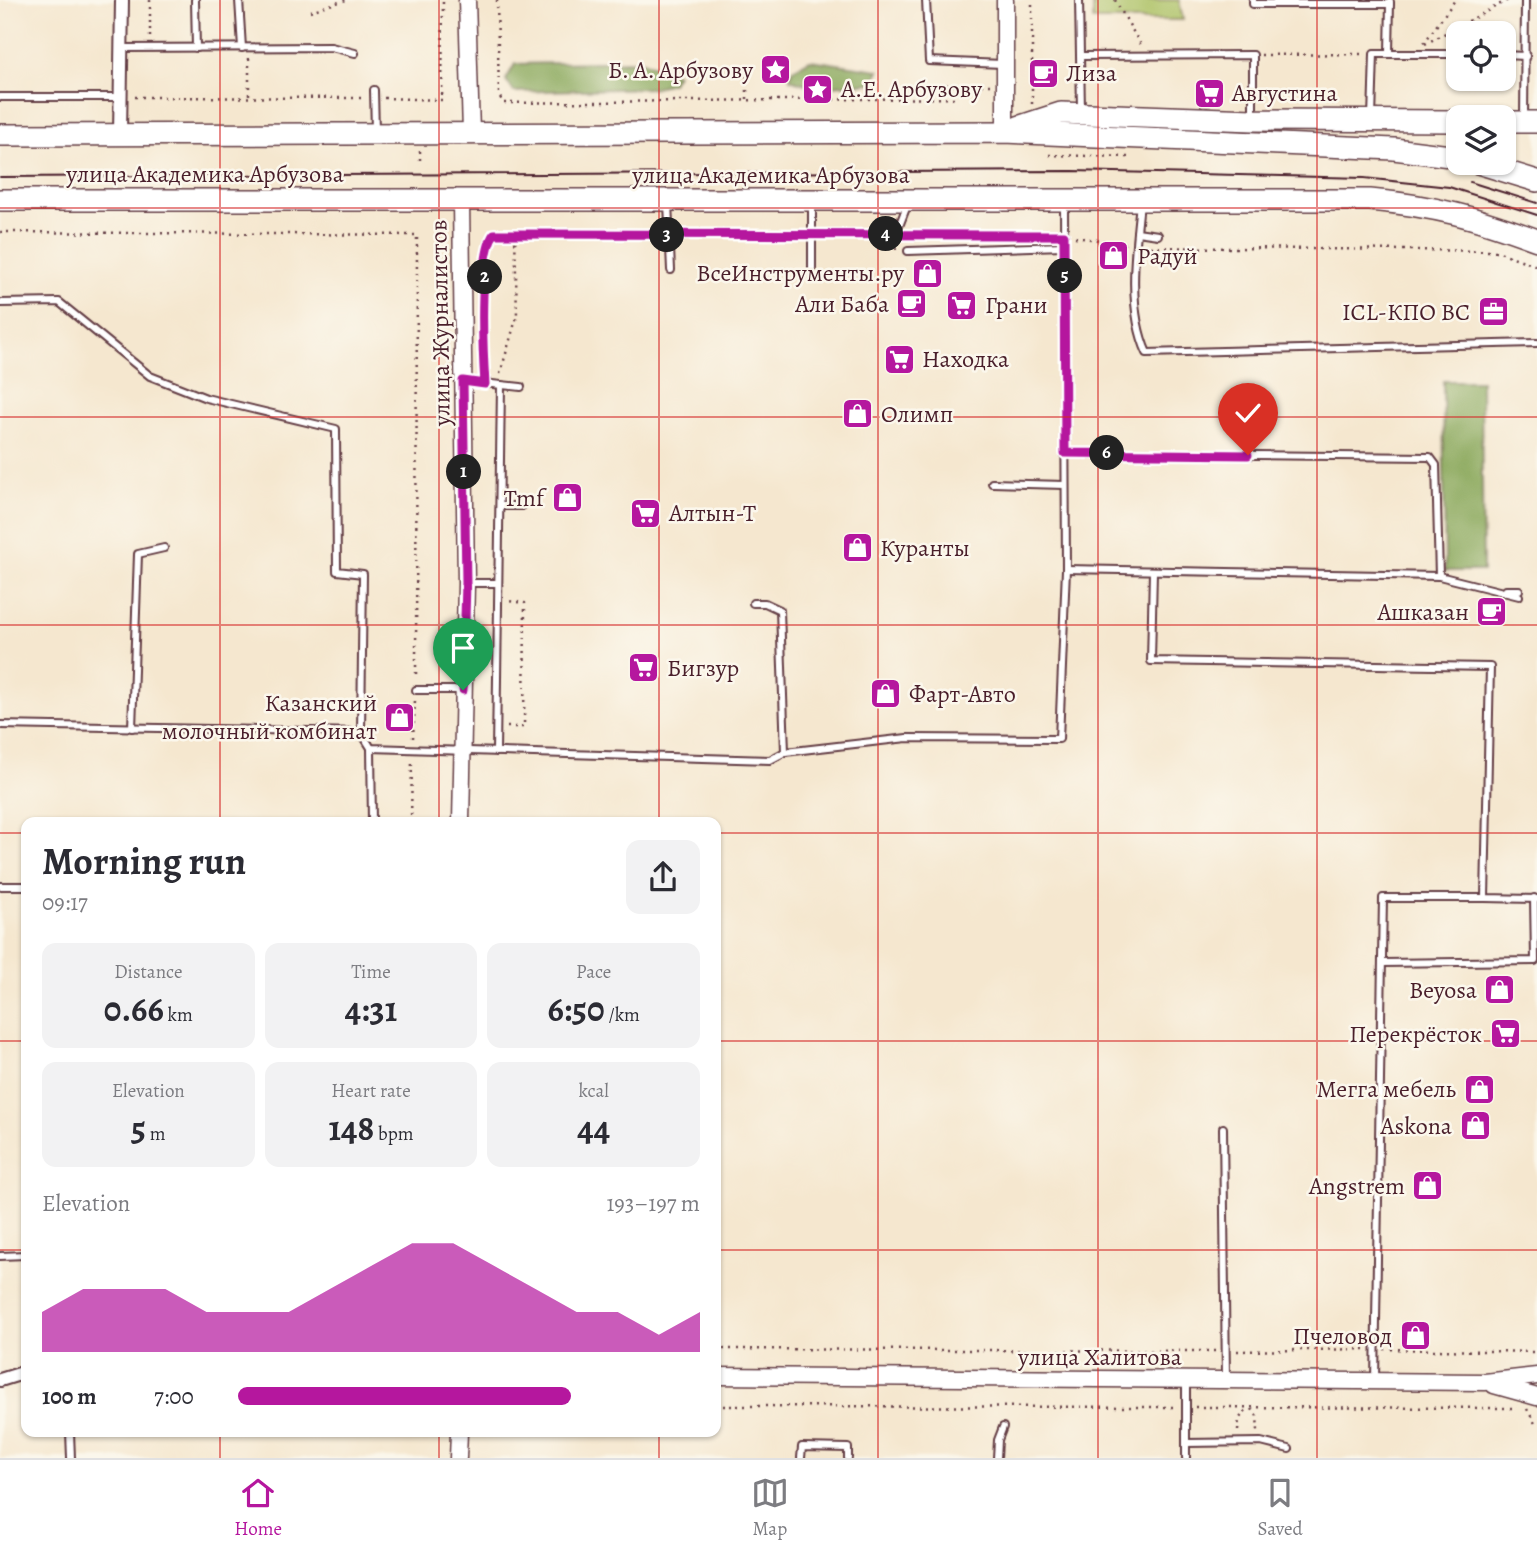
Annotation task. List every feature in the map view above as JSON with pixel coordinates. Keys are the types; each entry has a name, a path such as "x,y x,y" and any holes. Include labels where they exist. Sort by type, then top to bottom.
{"main road":[{"path":"1005,132 1061,113 1253,120 1446,117"},
{"name":"улица Академика Арбузова","path":"0,135 1005,132 1394,149 1446,156"},
{"path":"1516,175 1537,181"},
{"name":"улица Академика Арбузова","path":"0,200 1370,200 1422,205 1473,216 1537,240"}],"street":[{"path":"121,134 122,0"},
{"path":"467,0 471,132"},
{"path":"1005,0 1005,132"},
{"name":"улица Журналистов","path":"461,201 466,583 461,817"},
{"path":"0,1380 21,1374"},
{"name":"улица Халитова","path":"721,1376 1485,1382"},
{"path":"1485,1382 1537,1376"},
{"path":"1485,1382 1537,1397"},
{"path":"458,1458 459,1437"}],"lane":[{"path":"195,0 196,48"},
{"path":"239,0 246,48"},
{"path":"926,0 929,61 1005,64"},
{"path":"1079,0 1082,57 1080,114"},
{"path":"1253,0 1253,4 1390,2 1389,53"},
{"path":"1516,113 1526,56 1525,0"},
{"path":"121,48 331,47 355,53"},
{"path":"1372,119 1374,54 1446,54"},
{"path":"1082,57 1253,55 1253,120"},
{"path":"1516,56 1526,56"},
{"path":"374,94 375,133"},
{"path":"0,97 121,97"},
{"path":"812,201 812,269"},
{"path":"896,234 908,201"},
{"path":"371,748 770,760 785,752 908,738 1059,739 1066,569 1064,201"},
{"path":"1140,201 1135,246 1138,335 1147,353 1537,343"},
{"path":"668,202 671,270"},
{"path":"1137,233 1158,235"},
{"path":"908,251 1064,246"},
{"path":"0,303 59,302 150,376 206,398 336,429 337,571 363,574 361,732 371,748 372,817"},
{"path":"463,381 521,387"},
{"path":"496,752 501,385"},
{"path":"1065,453 1430,457 1436,465 1439,576"},
{"path":"992,483 1065,485"},
{"path":"501,506 522,506"},
{"path":"132,728 138,554 164,548"},
{"path":"1066,569 1439,576 1493,590 1519,593"},
{"path":"1153,570 1151,661 1490,667 1485,898"},
{"path":"466,583 498,583"},
{"path":"753,603 765,603 780,610 785,752"},
{"path":"415,690 463,690"},
{"path":"0,725 361,732"},
{"path":"0,886 21,886"},
{"path":"1375,1381 1383,898 1535,898 1535,961 1383,963"},
{"path":"1223,1128 1226,1380"},
{"path":"0,1256 21,1255"},
{"path":"1186,1380 1186,1458"},
{"path":"997,1458 998,1440 1003,1427"},
{"path":"70,1437 71,1458"},
{"path":"1186,1443 1261,1442 1289,1449"},
{"path":"801,1458 802,1447 813,1447 848,1448 848,1458"}],"path":[{"path":"150,0 150,48"},
{"path":"310,11 346,0"},
{"path":"121,97 249,98 374,94 442,100 443,0"},
{"path":"497,0 499,95 503,103 959,98"},
{"path":"1032,0 1032,106"},
{"path":"1115,0 1146,56"},
{"path":"1455,0 1422,45 1508,0"},
{"path":"246,48 249,98"},
{"path":"1253,55 1374,54"},
{"path":"747,69 747,100"},
{"path":"946,85 991,85"},
{"path":"420,151 420,162"},
{"path":"1049,155 1137,157"},
{"path":"0,232 417,235 415,690 411,817"},
{"path":"485,384 482,343 486,267 488,241 494,234 1037,235"},
{"path":"1064,235 1157,249 1497,251 1537,266"},
{"path":"721,1349 1376,1349 1537,1352"},
{"path":"721,1406 1527,1408 1537,1427"},
{"path":"1240,1442 1239,1419 1249,1408"}],"green space":[{"path":"1093,0 1179,0 1183,20 1093,20"},
{"path":"810,60 879,70 874,83 814,87 790,79 792,70"},
{"path":"642,61 677,74 672,83 652,88 514,92 506,80 515,64"},
{"path":"1443,381 1481,381 1483,571 1445,571"}],"tram line":[{"path":"0,177 1073,171 1364,178 1449,187 1537,215"},
{"path":"1470,182 1537,203"}],"place":[{"name":"Б. А. Арбузову","path":"776,70"},
{"name":"Лиза","path":"1043,73"},
{"name":"А.Е. Арбузову","path":"818,89"},
{"name":"Августина","path":"1209,93"},
{"name":"Радуй","path":"1114,256"},
{"name":"ВсеИнструменты.ру","path":"927,273"},
{"name":"Али Баба","path":"912,304"},
{"name":"Грани","path":"962,305"},
{"name":"ICL-КПО ВС","path":"1493,312"},
{"name":"Находка","path":"899,359"},
{"name":"Олимп","path":"858,414"},
{"name":"Tmf","path":"567,498"},
{"name":"Алтын-Т","path":"646,513"},
{"name":"Куранты","path":"857,548"},
{"name":"Ашказан","path":"1492,612"},
{"name":"Бигзур","path":"644,668"},
{"name":"Фарт-Авто","path":"886,694"},
{"name":"Казанский молочный комбинат","path":"400,717"},
{"name":"Beyosa","path":"1500,990"},
{"name":"Перекрёсток","path":"1505,1034"},
{"name":"Мегга мебель","path":"1479,1089"},
{"name":"Askona","path":"1475,1126"},
{"name":"Angstrem","path":"1428,1186"},
{"name":"Пчеловод","path":"1415,1336"}],"route":[{"path":"463,690 466,583 463,381 485,384 482,343 486,267 488,241 494,234 1064,235 1065,453 1248,455"}]}
